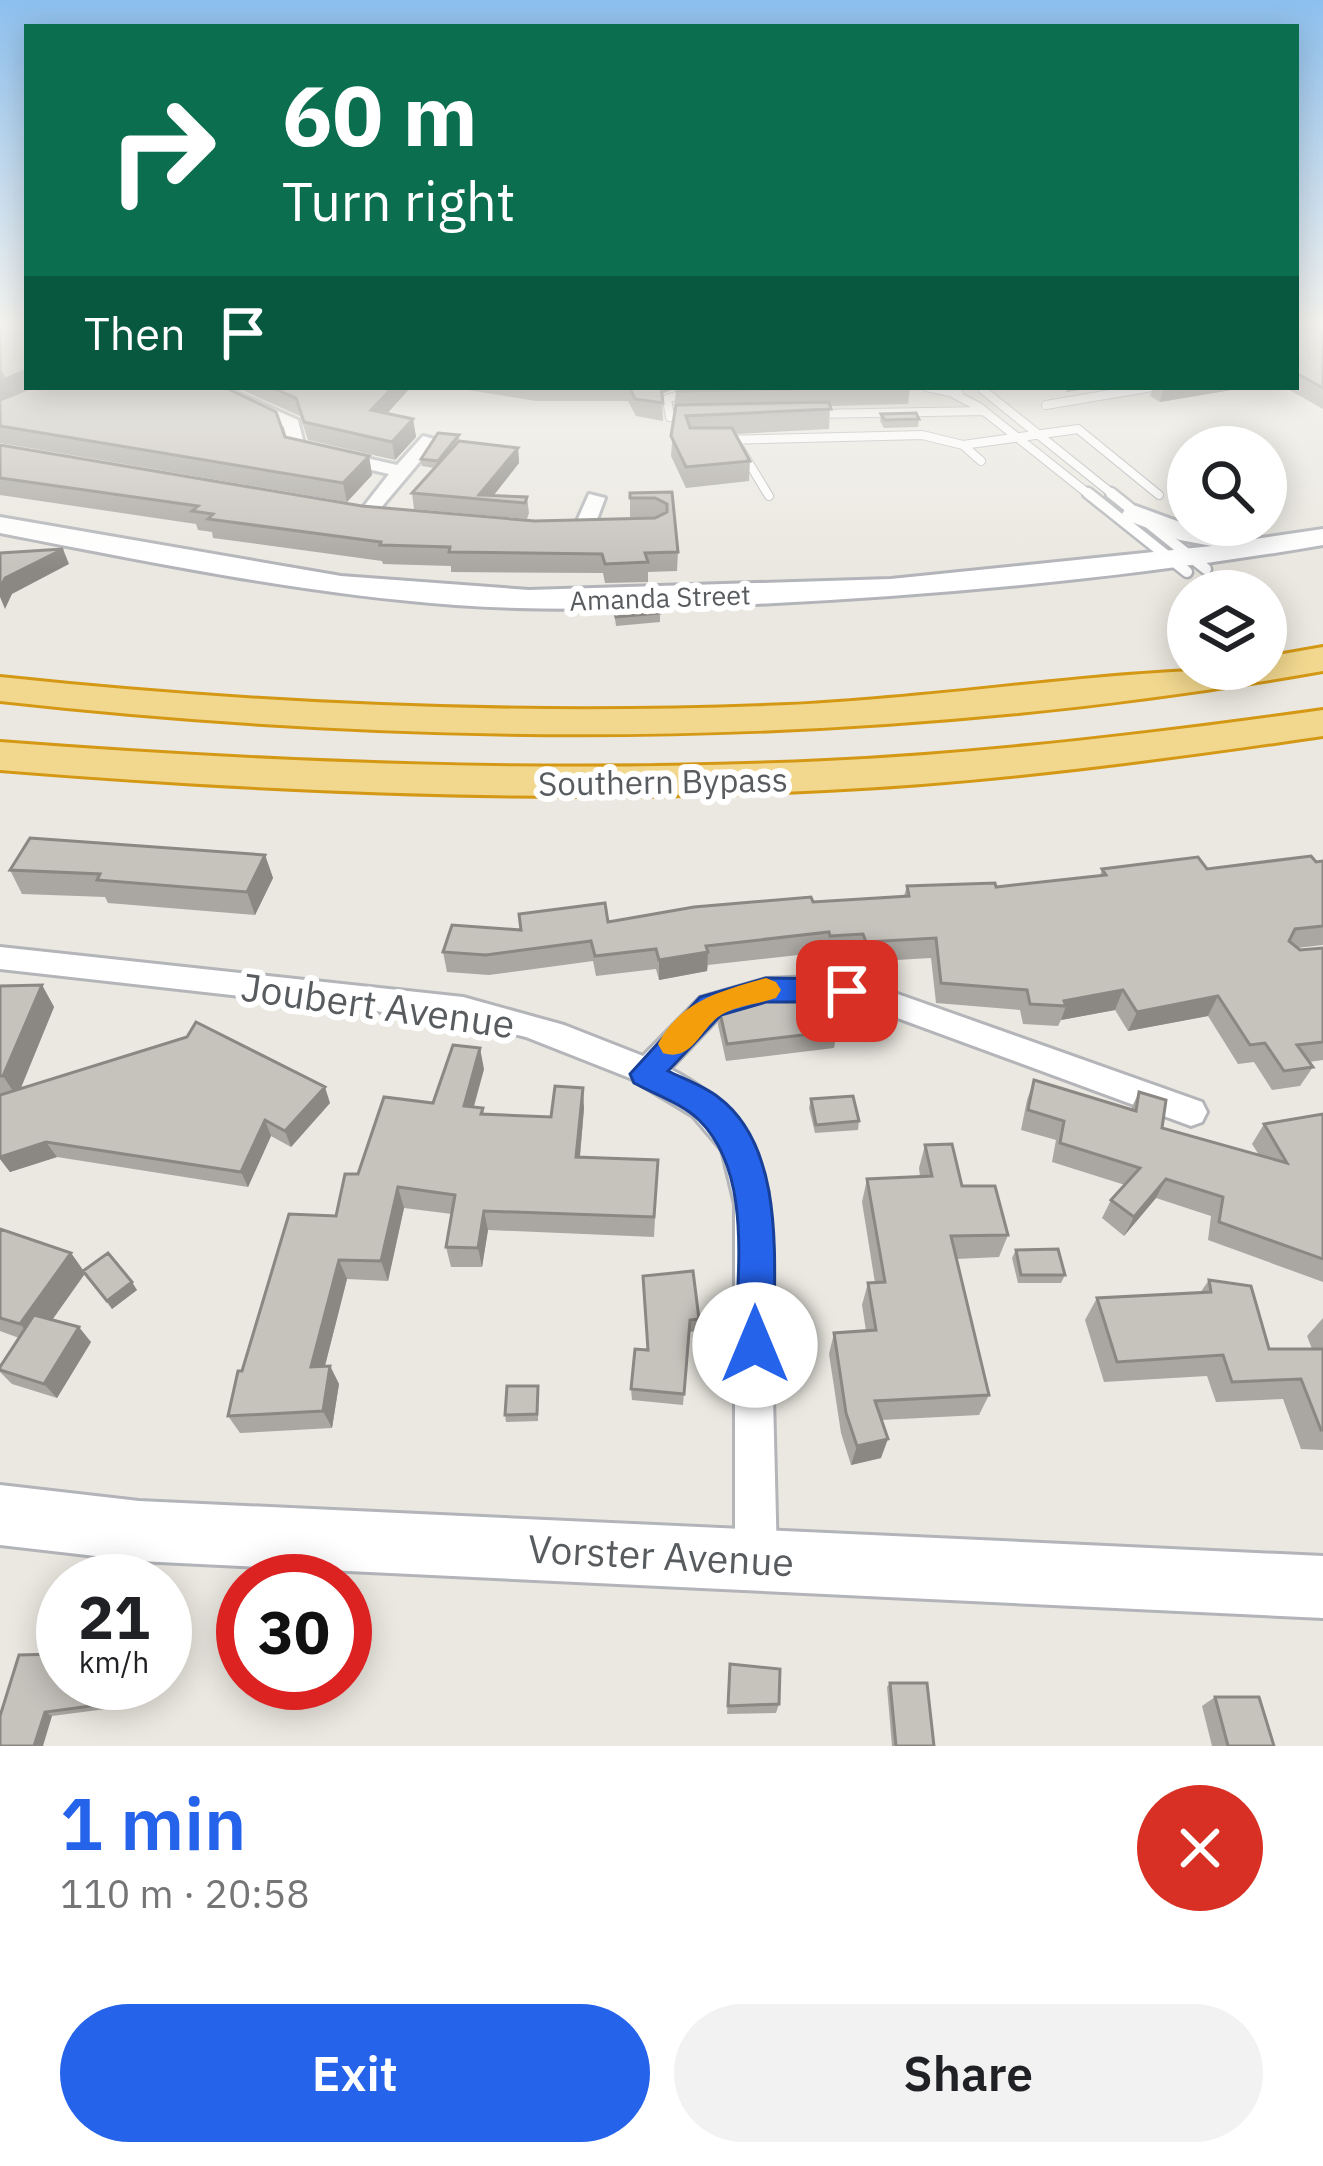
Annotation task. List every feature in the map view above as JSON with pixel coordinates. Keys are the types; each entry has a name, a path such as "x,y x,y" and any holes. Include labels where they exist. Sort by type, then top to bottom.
{"highway":[{"name":"Southern Bypass","path":"1287,665 1323,659"},
{"name":"Southern Bypass","path":"0,689 289,714 663,722 967,705 1167,683"},
{"name":"Southern Bypass","path":"0,756 350,781 690,782 1013,764 1323,723"}],"street":[{"path":"256,406 288,421 296,447 400,471"},
{"path":"366,515 428,440"},
{"path":"583,530 596,498"},
{"path":"1046,572 1086,562 1106,550 1139,509 1213,538 1293,542"},
{"path":"343,511 409,519"},
{"name":"Amanda Street","path":"0,525 334,592 526,607 824,598 1323,548"},
{"path":"560,530 607,530"},
{"name":"Amanda Street","path":"0,535 370,588 522,600 839,592 1190,564 1323,537"},
{"name":"Joubert Avenue","path":"0,958 464,1009 547,1032 646,1074 709,1108 736,1142 747,1167 755,1259 756,1559"},
{"path":"646,1074 711,1006 766,990 812,988 875,998 1191,1112"},
{"name":"Vorster Avenue","path":"3,1523 1323,1587"}],"lane":[{"path":"668,406 670,417 692,416"},
{"path":"976,406 1019,439 1139,509"},
{"path":"1004,406 1139,509 1190,564"},
{"path":"805,414 984,411"},
{"path":"714,441 922,435 963,445 1078,429 1139,509 1190,564"},
{"path":"736,440 769,496"},
{"path":"963,445 981,461"}],"building":[{"path":"0,406 265,406 276,412 285,437 369,456 343,483 0,426"},
{"path":"299,406 374,406 371,410 413,419 392,442 304,422"},
{"path":"676,406 831,409 686,416 690,428 732,428 750,461 686,467 671,436"},
{"path":"916,413 919,419 885,420 881,414"},
{"path":"438,433 459,435 438,461 421,459"},
{"path":"459,441 518,448 479,495 527,497 525,503 412,493"},
{"path":"0,445 362,506 535,521 655,518 667,512 667,504 655,498 630,498 630,493 672,492 678,552 645,553 648,562 605,564 602,554 449,552 450,547 380,545 208,519 213,514 192,511 198,506 0,478"},
{"path":"63,549 5,578 0,589 0,553"},
{"path":"657,604 660,613 616,617 613,605"},
{"path":"30,838 265,855 247,892 97,880 100,874 10,870"},
{"path":"1311,856 1316,862 1323,861 1323,926 1295,929 1289,941 1300,950 1323,948 1323,1042 1297,1045 1313,1067 1284,1071 1265,1043 1250,1045 1218,996 1137,1012 1123,990 1064,1001 1066,1006 1030,1004 1027,990 941,983 936,938 866,942 863,934 830,936 829,932 706,946 708,952 659,960 656,949 595,956 591,941 486,955 443,952 452,925 521,930 519,914 605,903 608,922 694,907 811,897 813,902 909,896 907,886 995,883 996,887 1106,875 1102,869 1198,857 1207,869"},
{"path":"42,985 3,1076 0,1076 0,986"},
{"path":"824,991 837,1031 727,1044 719,1008 723,1004"},
{"path":"196,1022 325,1087 285,1131 265,1120 241,1172 46,1142 0,1157 0,1095 187,1037"},
{"path":"453,1045 480,1048 464,1106 483,1108 481,1114 551,1117 555,1086 583,1088 576,1157 658,1160 654,1217 484,1211 478,1248 446,1247 455,1195 398,1187 381,1261 339,1260 311,1367 330,1366 323,1411 228,1416 289,1214 336,1216 345,1174 358,1174 384,1097 433,1103"},
{"path":"1034,1080 1136,1111 1139,1092 1166,1100 1162,1128 1287,1163 1264,1124 1323,1114 1323,1259 1219,1222 1223,1197 1166,1179 1134,1217 1111,1200 1140,1168 1060,1143 1064,1121 1028,1110"},
{"path":"853,1096 859,1121 816,1125 811,1099"},
{"path":"952,1144 962,1186 995,1186 1008,1235 951,1236 989,1395 875,1401 888,1439 857,1446 846,1413 834,1333 876,1330 868,1283 885,1282 867,1179 932,1176 925,1145"},
{"path":"0,1229 71,1253 20,1324 0,1318"},
{"path":"1058,1249 1065,1275 1021,1275 1016,1250"},
{"path":"108,1253 132,1282 107,1301 83,1271"},
{"path":"693,1271 699,1319 690,1320 684,1394 631,1389 635,1349 648,1350 643,1276"},
{"path":"1209,1280 1251,1286 1269,1349 1323,1349 1323,1430 1301,1379 1232,1382 1223,1355 1117,1362 1097,1298 1211,1292"},
{"path":"34,1315 79,1327 44,1384 0,1370"},
{"path":"507,1386 538,1386 537,1414 505,1415"},
{"path":"19,1655 36,1655 36,1710 60,1710 45,1712 34,1746 0,1746 0,1716"},
{"path":"730,1664 780,1669 779,1704 728,1706"},
{"path":"890,1683 927,1683 934,1746 896,1746"},
{"path":"1215,1697 1259,1697 1274,1746 1228,1746"}],"slow traffic":[{"path":"674,1044 711,1006 766,990"}],"route":[{"path":"755,1345 754,1232 747,1167 736,1142 709,1108 646,1074 711,1006 766,990 847,991"}]}
